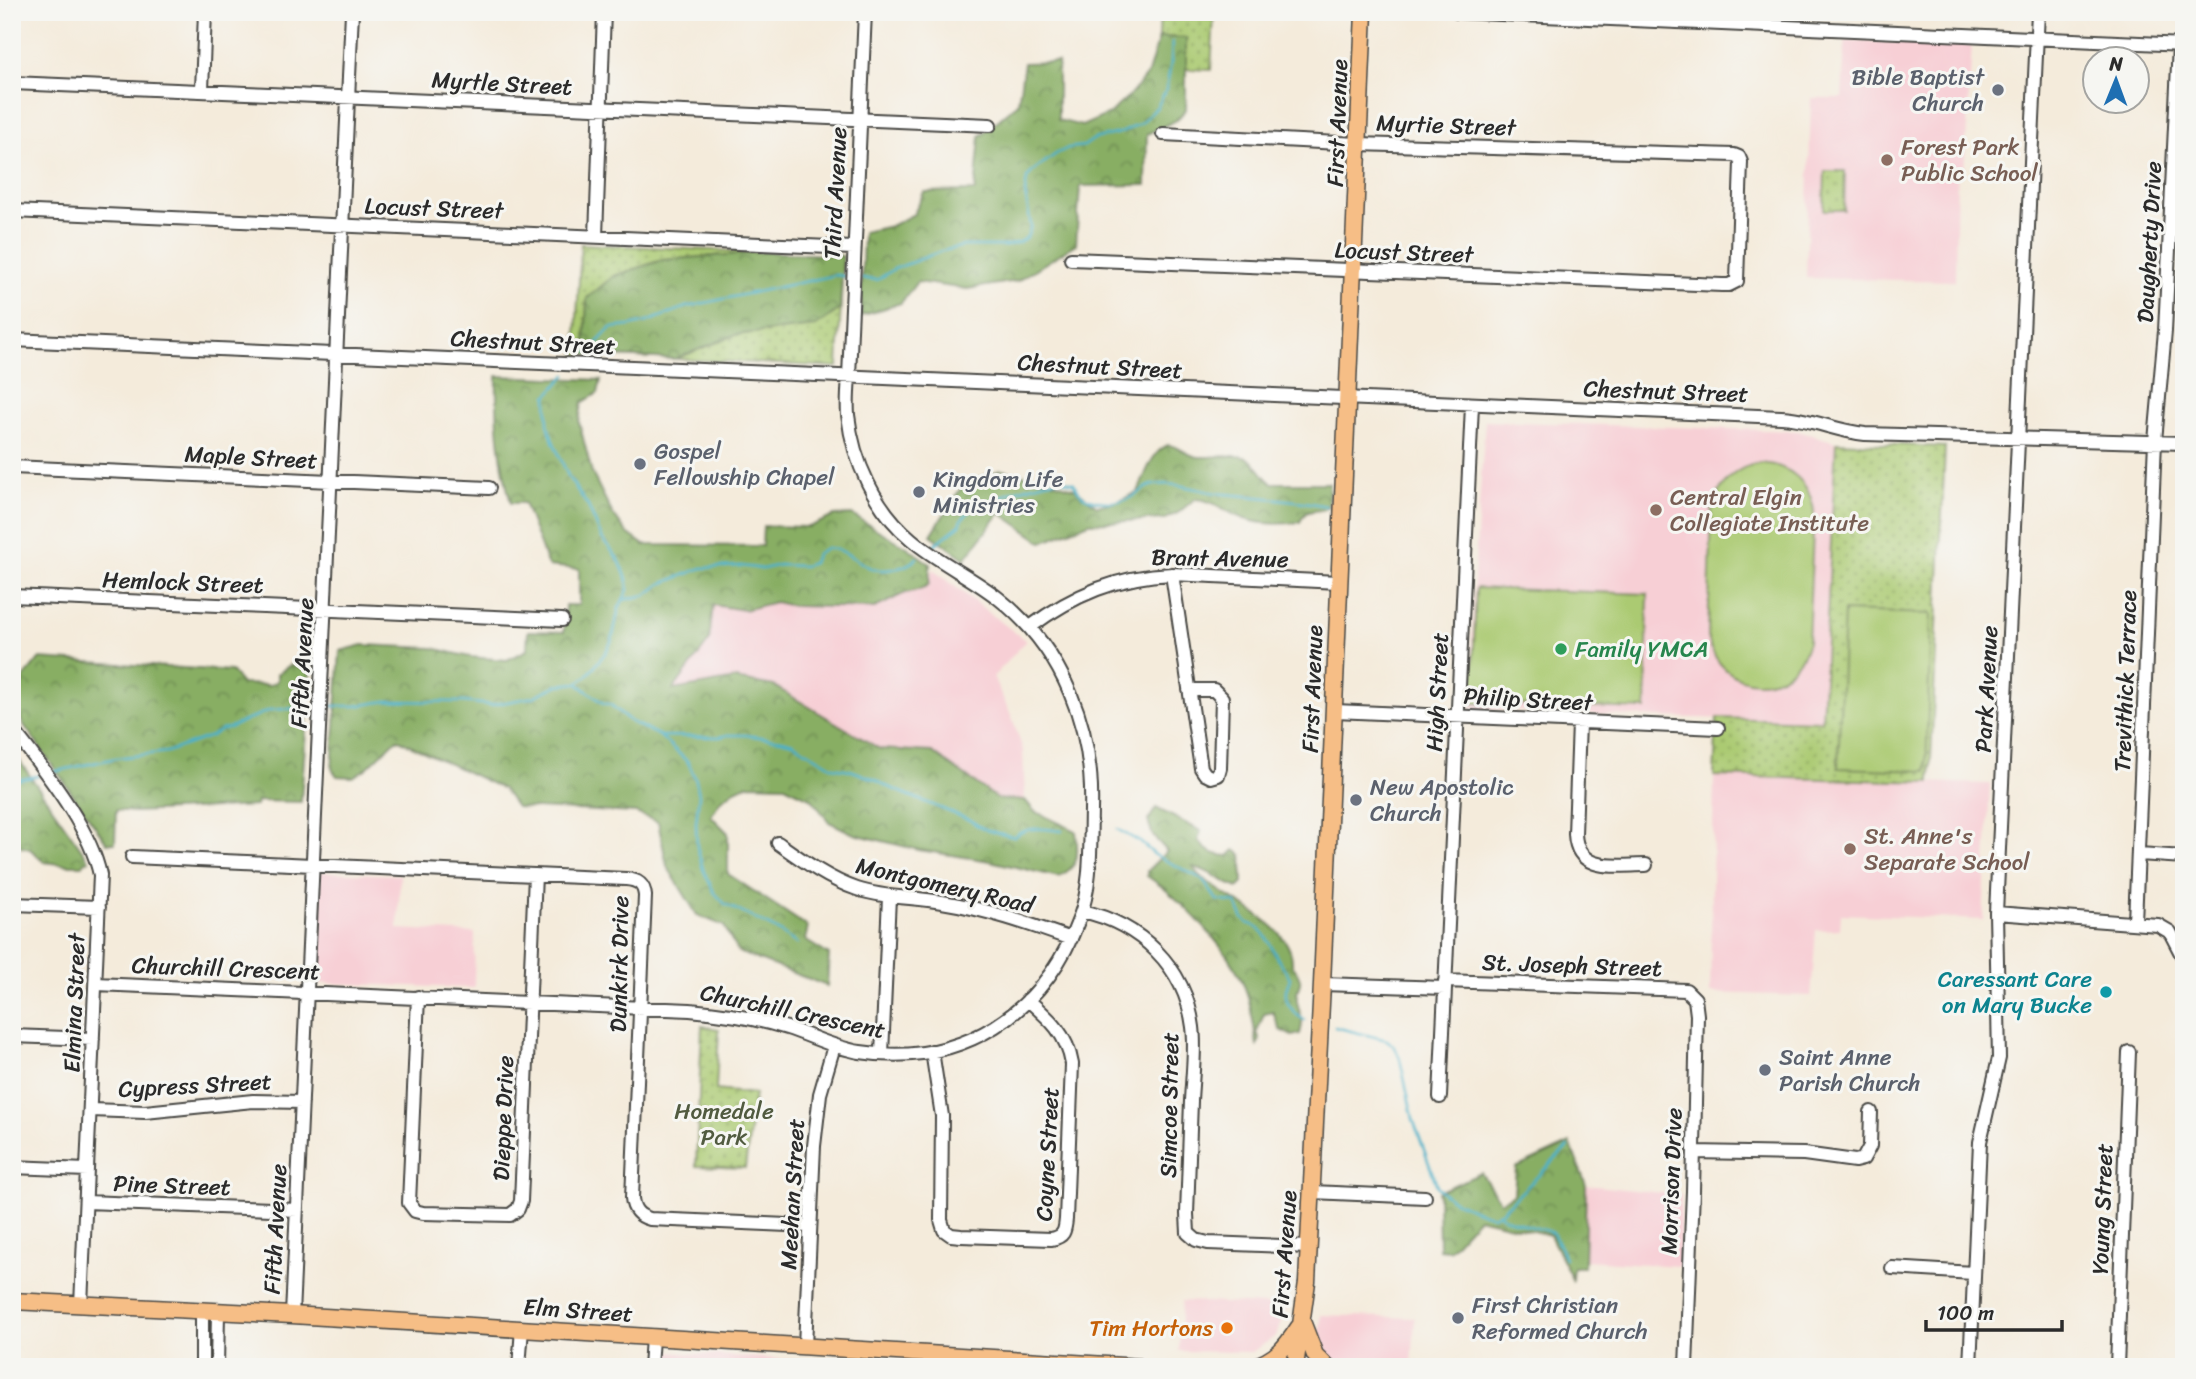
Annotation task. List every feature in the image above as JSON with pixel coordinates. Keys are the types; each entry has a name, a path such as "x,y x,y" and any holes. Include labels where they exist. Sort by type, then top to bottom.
{"main road":[{"name":"First Avenue","path":"1295,1367 1309,1247 1335,711 1338,582 1364,12"},
{"name":"Elm Street","path":"12,1301 804,1346 1008,1362 1140,1367"},
{"path":"1252,1367 1278,1355 1302,1322"},
{"path":"1302,1322 1315,1355 1327,1367"}],"street":[{"path":"202,90 205,12"},
{"name":"Fifth Avenue","path":"292,1315 352,12"},
{"path":"596,236 604,12"},
{"name":"Third Avenue","path":"849,376 865,12"},
{"path":"1457,12 2181,45"},
{"name":"Park Avenue","path":"1970,1367 1980,1142 1999,1058 1996,913 2038,12"},
{"name":"Daugherty Drive","path":"2155,442 2178,200 2181,45"},
{"name":"Myrtle Street","path":"12,83 990,125"},
{"name":"Myrtie Street","path":"1163,134 1358,144 1739,157 1738,276 1735,283"},
{"name":"Locust Street","path":"12,211 853,248"},
{"name":"Locust Street","path":"1071,259 1722,285 1735,283"},
{"name":"Chestnut Street","path":"12,340 1796,417 1865,434 2184,443"},
{"name":"Churchill Crescent","path":"96,984 690,1010 744,1017 788,1028 834,1046 882,1054 932,1051 988,1031 1010,1016 1047,980 1061,960 1082,911 1088,881 1091,801 1083,727 1067,684 1030,627 997,597 910,538 879,502 862,471 853,444 848,412 849,376"},
{"name":"High Street","path":"1440,1097 1472,405"},
{"name":"Trevithick Terrace","path":"2136,922 2155,442"},
{"name":"Maple Street","path":"12,467 489,488"},
{"name":"Brant Avenue","path":"1030,627 1050,611 1098,587 1150,575 1338,582"},
{"path":"1172,575 1189,690 1201,768 1211,778 1218,775 1220,768 1222,698 1214,690 1189,690"},
{"name":"Hemlock Street","path":"12,596 562,620"},
{"name":"Philip Street","path":"1335,711 1718,728"},
{"path":"1580,723 1574,834 1578,850 1584,858 1598,864 1646,865"},
{"name":"Elmina Street","path":"12,728 88,839 100,874 81,1305"},
{"name":"Montgomery Road","path":"778,843 841,882 872,894 965,906 1071,939"},
{"path":"2139,853 2184,857"},
{"name":"Dunkirk Drive","path":"132,857 626,879 641,884 645,896 632,1200 636,1211 650,1219 810,1226"},
{"name":"Dieppe Drive","path":"418,997 408,1197 412,1208 423,1213 505,1216 514,1213 520,1206 535,875"},
{"path":"882,1054 889,897"},
{"path":"12,904 99,907"},
{"name":"Simcoe Street","path":"1082,911 1119,923 1158,950 1179,982 1187,1002 1194,1035 1188,1233 1196,1240 1208,1243 1309,1247"},
{"path":"1996,913 2158,925 2173,937 2184,959"},
{"name":"St. Joseph Street","path":"1322,984 1686,990 1693,997"},
{"name":"Morrison Drive","path":"1686,1367 1697,1015 1693,997"},
{"name":"Coyne Street","path":"932,1051 942,1116 941,1220 944,1230 951,1235 961,1236 1051,1240 1060,1237 1065,1232 1066,1219 1073,1064 1060,1030 1028,1000"},
{"path":"12,1036 93,1039"},
{"name":"Meehan Street","path":"804,1346 818,1105 834,1046"},
{"name":"Young Street","path":"2117,1367 2129,1052"},
{"name":"Cypress Street","path":"91,1110 145,1112 253,1101 302,1101"},
{"path":"1694,1153 1804,1154 1855,1161 1863,1159 1870,1146 1871,1112"},
{"path":"12,1167 87,1170"},
{"path":"1311,1192 1425,1198"},
{"name":"Pine Street","path":"86,1202 297,1210"},
{"path":"1892,1268 1973,1273"},
{"path":"202,1367 210,1312"},
{"path":"210,1312 217,1367"},
{"path":"519,1367 522,1329"},
{"path":"650,1367 652,1338"}],"shaded area":[{"name":"Forest Park Public School","path":"1845,41 1972,45 1964,173 1957,173 1955,281 1806,278 1811,98 1842,98"},
{"name":"Central Elgin Collegiate Institute","path":"1485,421 1798,431 1836,442 1822,721 1654,717 1470,708 1474,579"},
{"path":"932,569 1026,641 993,677 1011,715 1023,750 1025,800 998,799 932,752 880,749 829,719 673,691 709,641 712,604 744,610 776,602 793,606 884,605 902,594 922,590 929,584"},
{"name":"St. Anne's Separate School","path":"1714,776 1990,784 1983,920 1841,914 1840,929 1816,930 1811,996 1710,993"},
{"path":"320,872 400,875 398,929 475,933 474,988 316,983"},
{"path":"1586,1185 1681,1195 1679,1266 1584,1260"},
{"path":"1182,1301 1287,1306 1276,1336 1252,1352 1179,1351"},
{"path":"1321,1315 1415,1318 1412,1366 1330,1360 1319,1348"},
{"path":"667,1352 905,1367 657,1367 658,1358"}],"green space":[{"path":"1160,13 1214,15 1211,70 1186,69 1186,38 1159,37"},
{"path":"1159,37 1186,38 1186,109 1177,120 1147,134 1146,185 1080,186 1076,244 1017,281 967,289 917,282 901,303 861,316 863,232 891,226 914,214 924,192 975,191 980,136 1018,103 1024,63 1058,62 1058,120 1082,126 1109,114 1132,93 1148,73"},
{"path":"1825,171 1845,171 1844,210 1824,210"},
{"path":"581,244 843,256 838,367 575,354"},
{"path":"764,252 843,256 840,309 816,326 735,335 675,359 595,355 585,346 587,298 614,276 662,260"},
{"path":"497,376 601,380 598,393 582,403 579,422 592,473 612,513 626,532 644,545 762,546 763,526 809,527 834,516 852,515 907,547 930,564 929,584 874,608 793,606 775,602 744,610 713,605 709,641 673,690 735,679 774,686 880,749 932,752 998,799 1025,800 1034,811 1076,831 1077,853 1071,868 1058,877 990,861 919,850 854,834 829,822 812,799 783,785 748,784 735,790 720,801 711,816 728,833 728,874 808,927 805,940 829,955 827,986 738,952 724,926 697,915 667,866 658,822 636,813 516,807 503,789 397,739 367,768 353,777 337,776 332,769 340,651 363,645 433,648 470,657 507,660 527,650 528,631 564,632 565,605 579,605 579,569 548,566 524,503 511,503 499,440"},
{"path":"1836,442 1945,447 1930,782 1714,776 1717,718 1822,721"},
{"path":"1168,445 1199,457 1245,457 1272,483 1329,483 1328,507 1309,512 1300,522 1267,523 1251,521 1212,503 1195,499 1178,513 1165,519 1089,523 1042,542 1000,513 965,559 931,535 964,483 1001,470 1074,488 1097,506 1119,501 1138,492 1153,459"},
{"path":"1761,463 1781,467 1797,477 1808,492 1814,511 1808,642 1800,660 1787,673 1772,680 1756,682 1740,678 1726,670 1715,656 1708,637 1712,506 1730,477 1743,468"},
{"name":"Family YMCA","path":"1476,588 1648,594 1646,709 1472,703"},
{"path":"1844,611 1931,614 1926,771 1838,768"},
{"path":"39,659 231,671 242,684 270,685 277,681 277,674 290,665 310,672 301,802 257,801 256,806 134,812 116,810 115,843 107,843 12,708 12,692"},
{"path":"12,750 89,860 82,865 44,862 30,849 12,845"},
{"path":"1156,808 1201,831 1198,840 1211,852 1229,856 1235,850 1242,855 1243,883 1238,888 1193,867 1204,879 1268,923 1281,935 1290,949 1292,965 1300,977 1297,1001 1302,1020 1300,1034 1292,1036 1280,1030 1273,1012 1264,1014 1257,1032 1260,1040 1257,1045 1246,991 1230,960 1189,912 1147,876 1147,871 1167,851 1153,836 1148,821"},
{"name":"Homedale Park","path":"702,1026 719,1029 716,1090 755,1094 745,1168 696,1166"},
{"path":"1570,1143 1586,1185 1584,1267 1573,1267 1572,1279 1550,1235 1478,1218 1449,1250 1439,1249 1438,1192 1481,1173 1500,1202 1514,1194 1516,1168"}],"waterway":[{"path":"857,278 877,280 894,269 942,251 964,246 1006,246 1027,237 1031,226 1025,193 1027,178 1034,170 1068,148 1084,146 1094,139 1123,132 1141,123 1157,107 1166,90 1172,42"},
{"path":"588,352 611,328 647,322 686,307 836,275 850,277"},
{"path":"326,706 356,706 386,701 491,705 533,697 558,685 577,683 587,676 606,652 612,640 619,608 628,590 627,579 619,560 602,538 588,506 569,478 553,441 548,424 547,396 566,375"},
{"path":"933,546 960,525 972,509 1014,491 1060,479 1074,483 1086,498 1103,502 1127,499 1148,487 1163,484 1326,506"},
{"path":"623,600 646,595 661,584 702,568 741,566 763,569 779,565 804,566 813,563 816,554 826,548 846,553 876,569 901,567 917,558"},
{"path":"578,684 603,703 611,705 631,722 660,736 688,762 699,795 697,847 703,869 714,892 725,904 775,929 797,944"},
{"path":"53,772 116,758 167,752 270,710 316,707"},
{"path":"660,736 745,735 782,740 793,743 833,767 877,780 991,831 1014,837 1030,829 1062,831"},
{"path":"12,781 38,776"},
{"path":"1117,829 1140,842 1155,855 1202,879 1217,900 1236,903 1247,923 1254,925 1267,939 1290,978 1286,990 1288,1004 1305,1020"},
{"path":"1335,1027 1387,1040 1395,1047 1413,1119 1437,1186 1455,1201 1493,1216 1502,1211 1568,1147"},
{"path":"1497,1213 1553,1233 1565,1258"}],"place":[{"name":"Bible Baptist Church","path":"1998,90"},
{"name":"Forest Park Public School","path":"1887,160"},
{"name":"Gospel Fellowship Chapel","path":"640,464"},
{"name":"Kingdom Life Ministries","path":"919,492"},
{"name":"Central Elgin Collegiate Institute","path":"1656,510"},
{"name":"Family YMCA","path":"1561,649"},
{"name":"New Apostolic Church","path":"1356,800"},
{"name":"St. Anne's Separate School","path":"1850,849"},
{"name":"Caressant Care on Mary Bucke","path":"2106,992"},
{"name":"Saint Anne Parish Church","path":"1765,1070"},
{"name":"First Christian Reformed Church","path":"1458,1318"},
{"name":"Tim Hortons","path":"1227,1328"}]}
